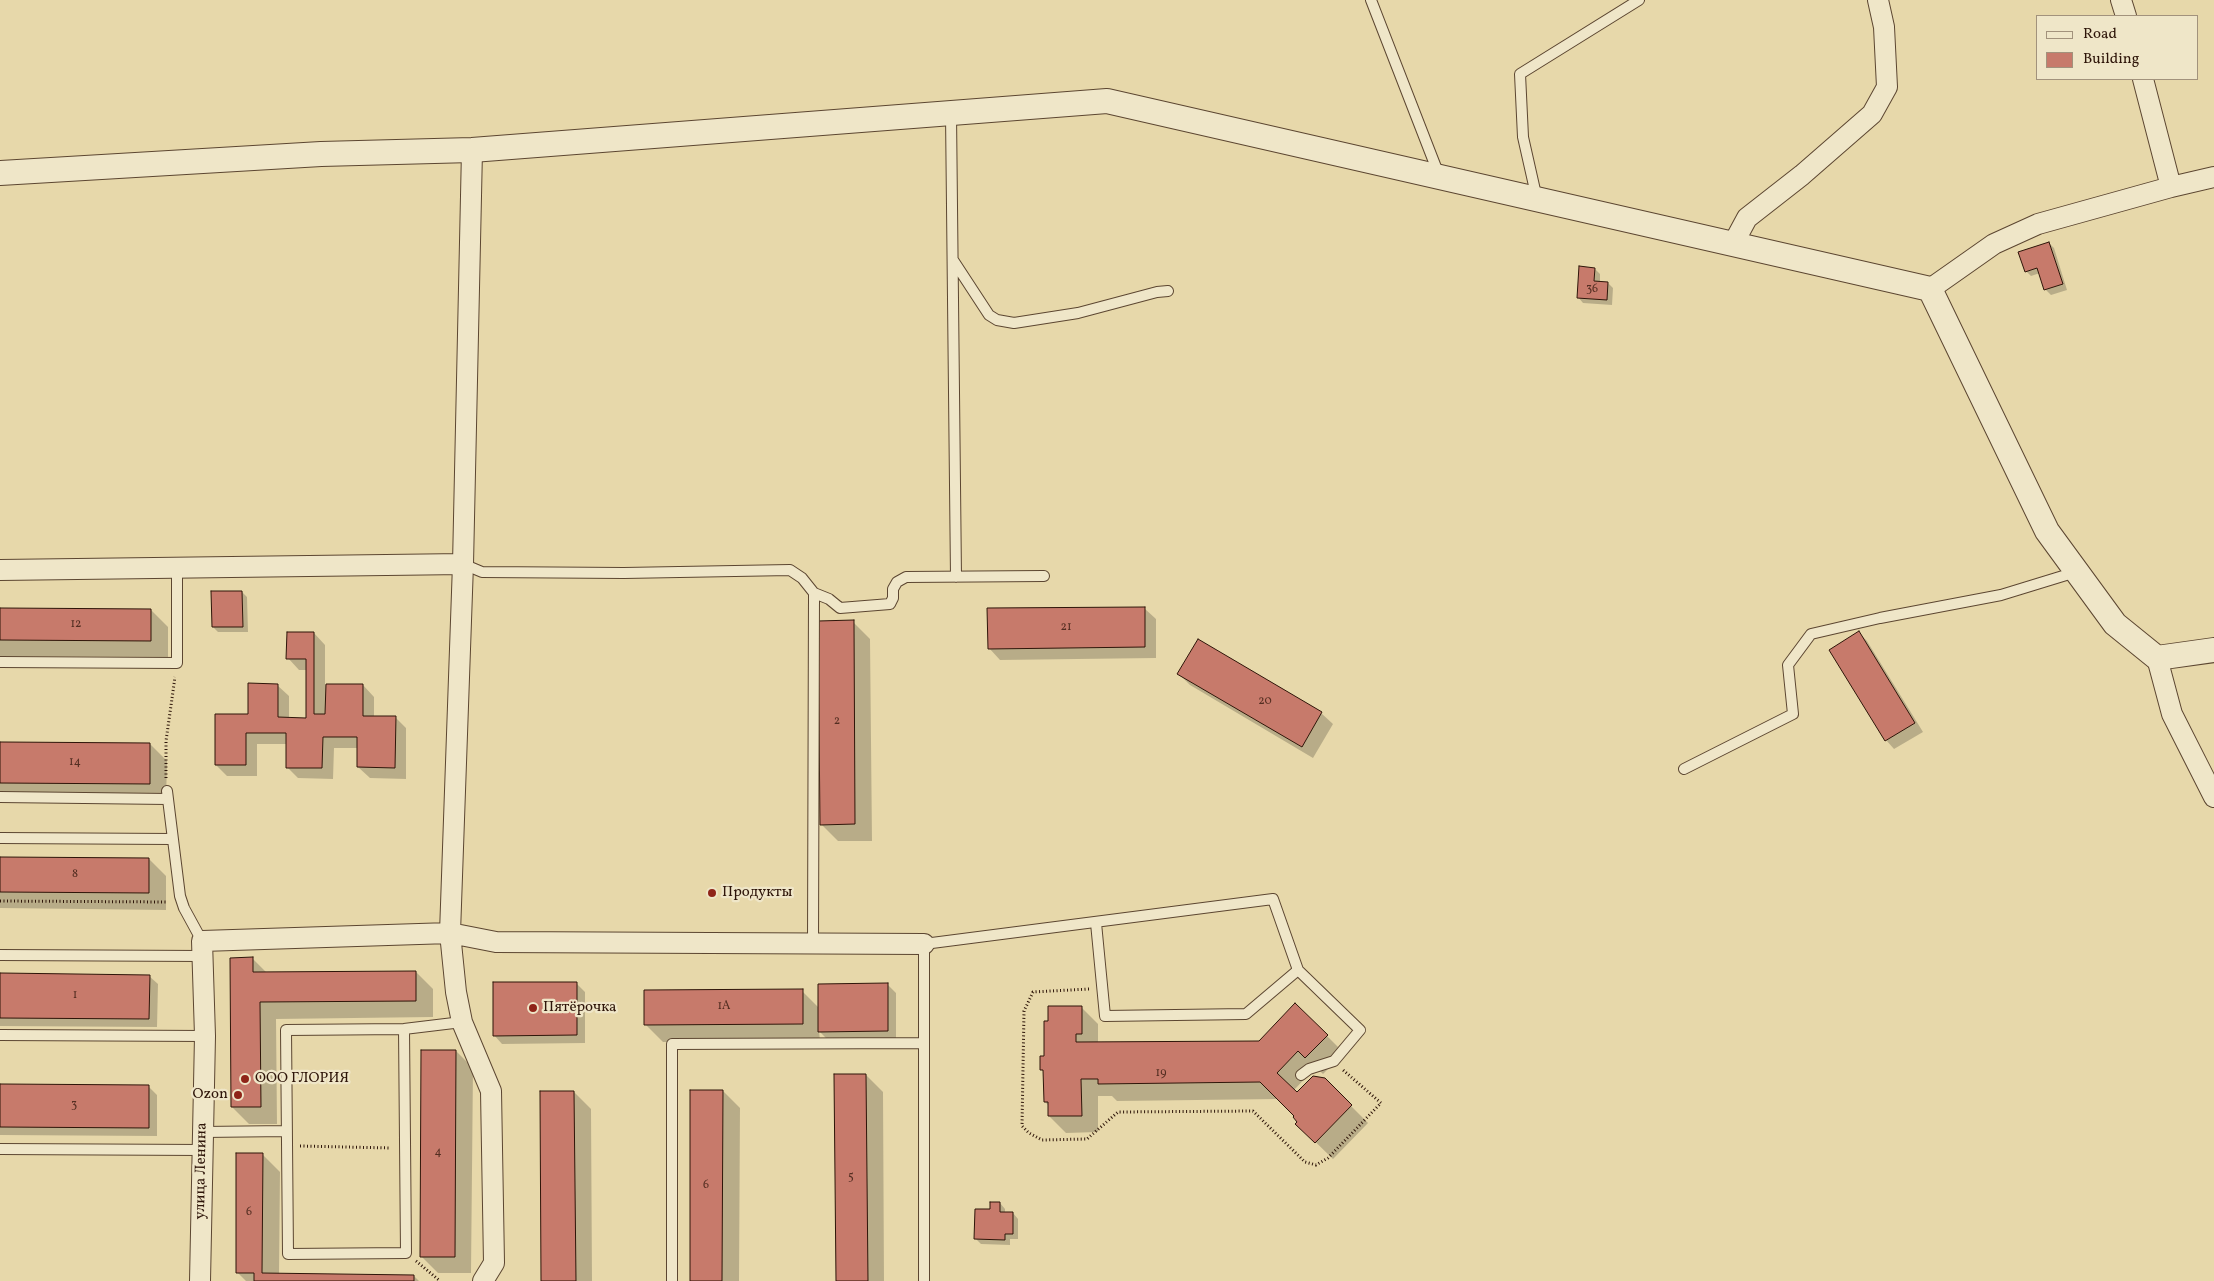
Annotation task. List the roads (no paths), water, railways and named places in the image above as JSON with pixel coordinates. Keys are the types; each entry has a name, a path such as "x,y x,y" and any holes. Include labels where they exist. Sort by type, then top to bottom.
{"street":[{"path":"1733,244 1747,218 1802,175 1872,114 1886,87 1884,27 1878,0"},
{"path":"2121,0 2126,15"},
{"path":"2143,80 2171,187"},
{"path":"0,173 321,154 472,150 1107,101 1930,289 1994,244 2038,224 2214,177"},
{"path":"472,150 463,564 450,933 456,992 462,1022 492,1091 494,1263 483,1281"},
{"path":"1930,289 2047,531 2116,624 2157,658 2172,714 2214,797"},
{"path":"0,570 463,564"},
{"path":"2157,658 2214,650"},
{"path":"202,948 450,933 496,942 924,944"},
{"name":"улица Ленина","path":"200,1281 205,1036 202,948"}],"lane":[{"path":"1372,0 1440,178"},
{"path":"1537,200 1523,137 1520,74 1639,0"},
{"path":"951,114 956,577"},
{"path":"953,260 988,315 997,320 1014,323 1078,313 1156,292 1168,291"},
{"path":"463,564 482,572 624,573 790,570 802,578 814,593 829,599 840,608 890,604 893,598 893,589 897,582 906,577 1044,576"},
{"path":"0,662 177,663 177,568"},
{"path":"1684,769 1793,714 1788,665 1811,634 1880,618 2001,596 2076,572"},
{"path":"813,943 814,593"},
{"path":"0,797 168,795 182,902 202,948 0,955"},
{"path":"0,838 173,839"},
{"path":"924,1281 924,944 1273,899 1298,970 1360,1030 1334,1062 1310,1069 1301,1075"},
{"path":"1096,923 1105,1016 1246,1014 1298,970"},
{"path":"404,1029 406,1253 288,1254 286,1030 404,1029 462,1022"},
{"path":"0,1035 205,1036"},
{"path":"672,1281 672,1044 924,1043"},
{"path":"0,1148 203,1141 287,1131"}],"place":[{"name":"Продукты","path":"712,893"},
{"name":"Пятёрочка","path":"533,1008"},
{"name":"ООО ГЛОРИЯ","path":"245,1079"},
{"name":"Ozon","path":"238,1095"}]}
